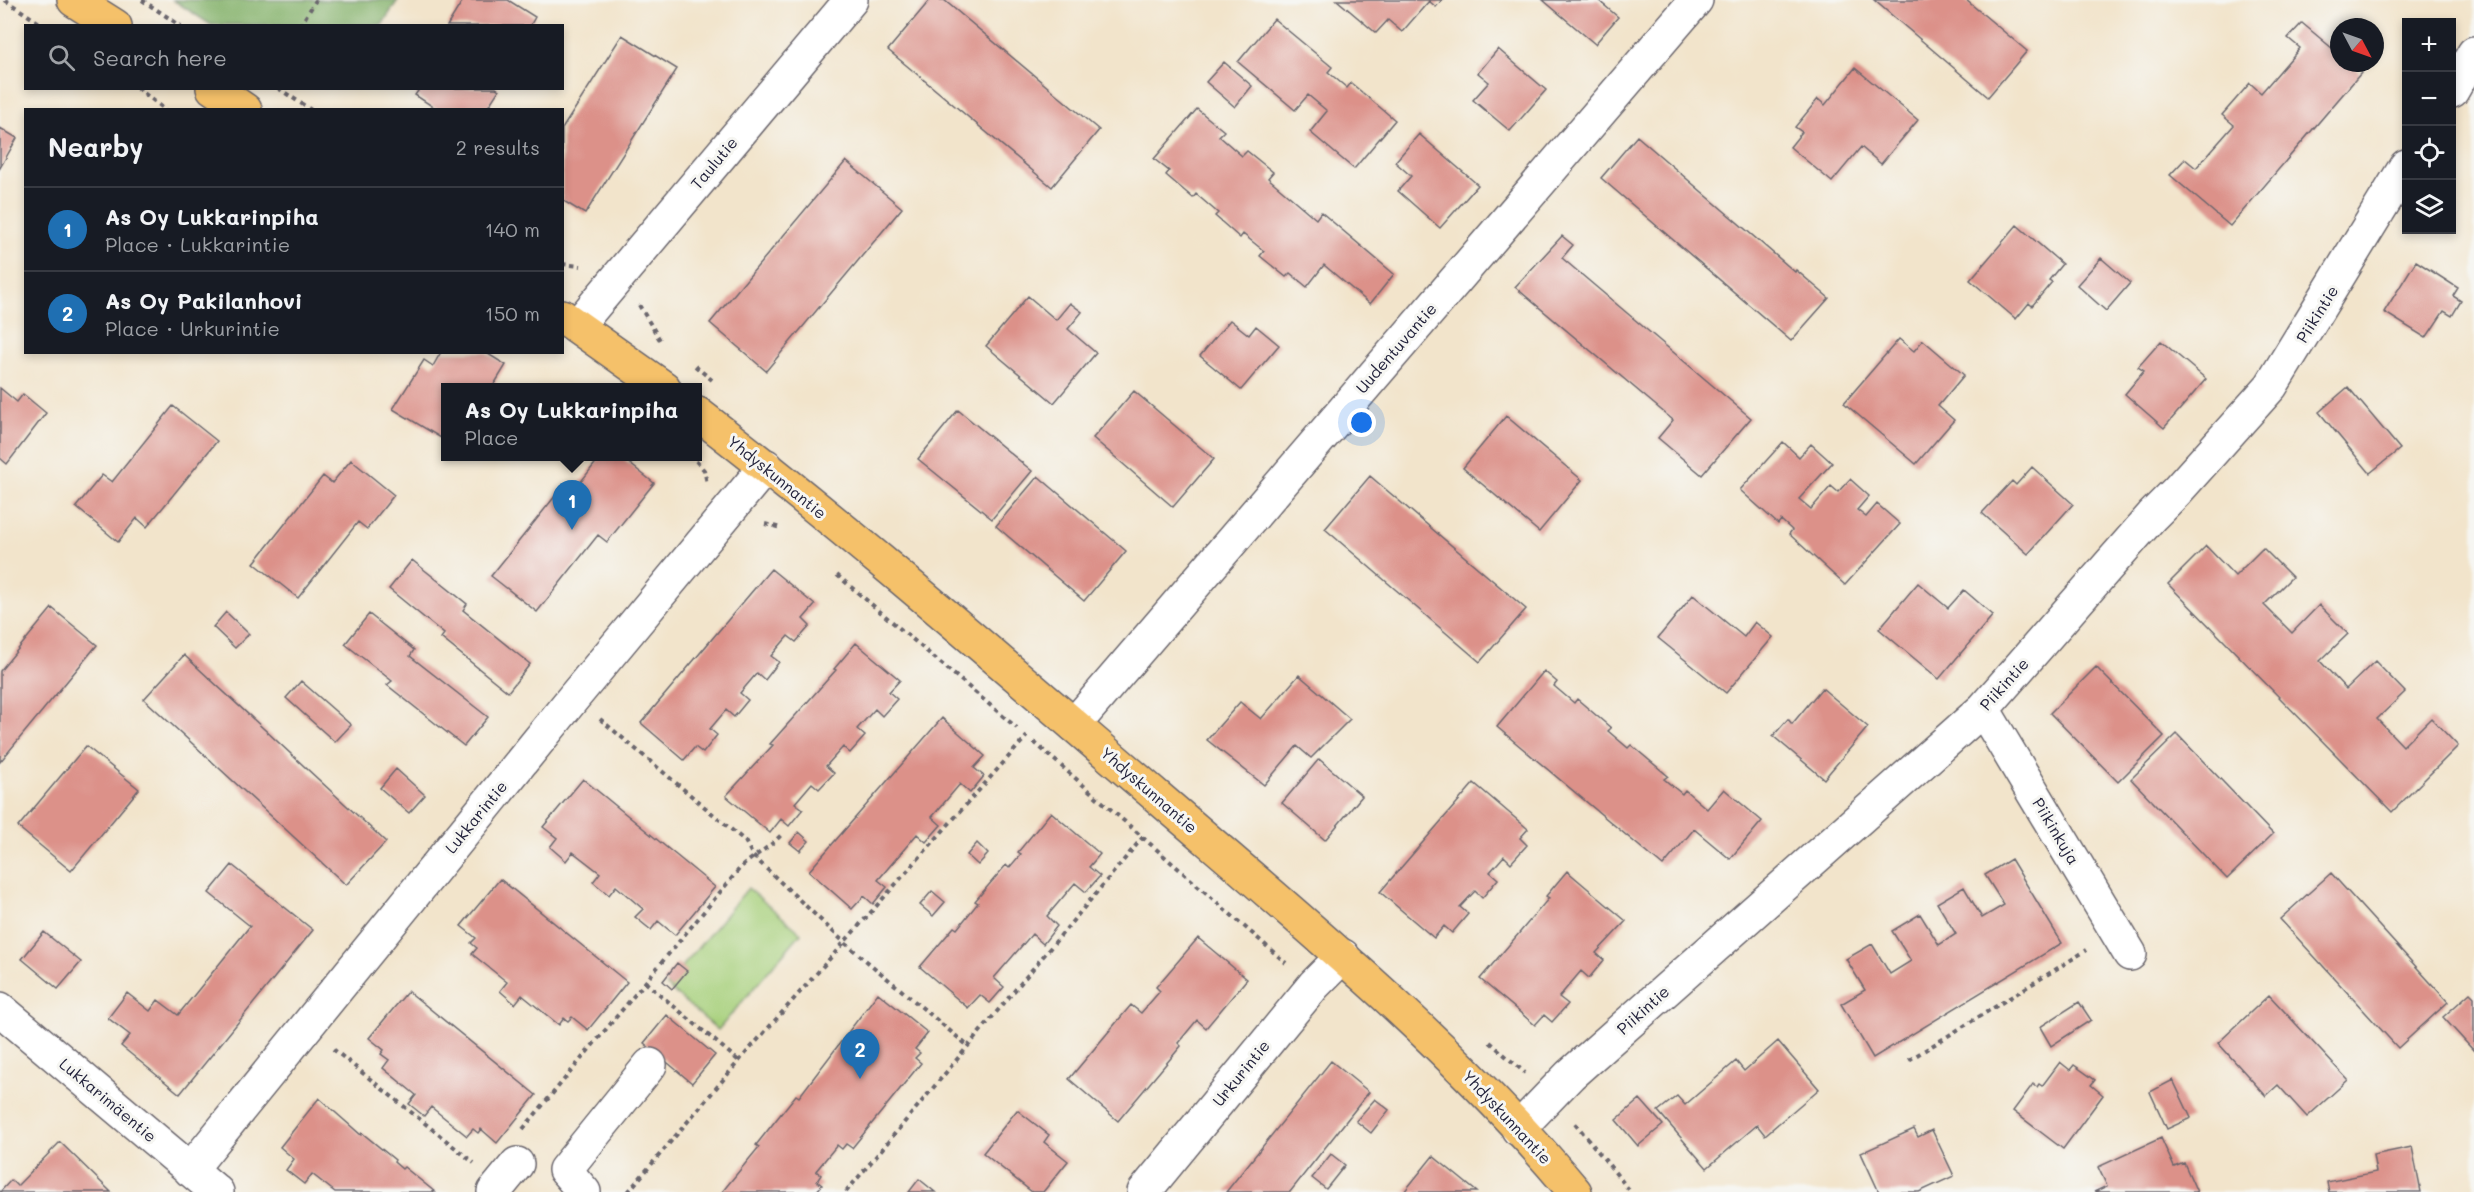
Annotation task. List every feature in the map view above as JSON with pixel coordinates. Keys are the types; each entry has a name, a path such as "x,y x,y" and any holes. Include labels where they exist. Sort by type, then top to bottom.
{"main road":[{"path":"74,0 112,24"},
{"path":"216,90 243,108"},
{"path":"570,321 658,383"},
{"name":"Yhdyskunnantie","path":"702,417 766,466 1074,725 1342,956 1452,1059 1575,1192"}],"street":[{"name":"Taulutie","path":"570,321 851,0"},
{"name":"Uudentuvantie","path":"1074,725 1696,0"},
{"path":"2456,83 2474,53"},
{"name":"Piikintie","path":"1518,1129 1570,1075 1983,709 2152,516 2271,386 2402,173"},
{"name":"Lukkarintie","path":"190,1170 574,697 766,466"},
{"name":"Piikinkuja","path":"1983,709 2123,942"},
{"name":"Urkurintie","path":"1144,1192 1314,985 1342,956"},
{"name":"Lukkarimäentie","path":"0,1009 217,1192"},
{"path":"584,1192 565,1170 650,1065"}],"path":[{"path":"5,0 41,24"},
{"path":"142,0 178,24"},
{"path":"301,24 316,0"},
{"path":"140,90 163,108"},
{"path":"281,90 308,108"},
{"path":"695,461 704,470 708,485 752,522 779,527 787,532"},
{"path":"831,570 1027,736 1314,985"},
{"path":"574,697 745,841 753,856 845,943 968,1046"},
{"path":"628,1192 739,1061 1027,736"},
{"path":"306,1027 506,1169 645,982 741,867 753,856 765,852 782,834"},
{"path":"846,1192 1143,837"},
{"path":"1909,1060 2123,942"},
{"path":"645,982 739,1061"}],"green space":[{"path":"173,0 398,0 383,24 209,24"},
{"path":"748,888 801,933 718,1030 666,986"}],"building":[{"path":"463,0 508,0 535,17 531,24 448,24"},
{"path":"930,0 944,0 1099,130 1052,187 888,50"},
{"path":"1337,0 1442,0 1436,7 1429,1 1402,32 1388,20 1376,33"},
{"path":"1543,0 1598,0 1618,17 1595,44"},
{"path":"1874,0 1966,0 2027,51 1988,97"},
{"path":"1274,19 1332,67 1328,72 1347,88 1351,83 1395,120 1354,169 1310,132 1327,111 1308,95 1295,110 1238,62"},
{"path":"2302,23 2330,46 2330,72 2361,73 2230,226 2170,175 2185,159 2196,168 2234,125 2222,115 2250,83 2261,93 2300,48 2288,38"},
{"path":"622,35 677,69 585,214 564,201 564,126"},
{"path":"1498,49 1546,90 1510,131 1473,100 1489,82 1478,73"},
{"path":"1224,62 1252,86 1235,107 1206,82"},
{"path":"1855,68 1918,120 1881,164 1861,147 1832,182 1790,147 1802,132 1795,127 1818,99 1825,105"},
{"path":"499,90 487,108 435,108 415,95 418,91"},
{"path":"1197,109 1224,131 1219,136 1242,156 1247,151 1273,172 1268,178 1316,219 1321,212 1394,274 1370,304 1324,265 1307,287 1290,273 1286,277 1260,256 1264,251 1243,234 1240,238 1215,216 1218,213 1196,194 1193,198 1166,175 1169,171 1154,159"},
{"path":"0,128 17,138 0,168"},
{"path":"1419,134 1478,185 1440,228 1398,191 1411,176 1395,162"},
{"path":"1637,136 1795,272 1796,270 1829,298 1791,341 1601,178"},
{"path":"846,161 902,208 766,371 710,323"},
{"path":"2017,225 2062,264 2049,280 2052,282 2032,306 2029,303 2016,319 1970,280"},
{"path":"1562,236 1573,245 1562,258 1751,418 1702,475 1658,438 1673,420 1515,287"},
{"path":"2101,258 2130,283 2106,311 2077,285"},
{"path":"2416,261 2458,288 2453,296 2461,301 2452,316 2444,311 2426,338 2384,312"},
{"path":"1028,296 1056,320 1070,303 1082,312 1068,329 1096,353 1054,403 986,346"},
{"path":"1230,320 1249,335 1256,326 1279,345 1241,390 1200,356"},
{"path":"1899,339 1914,351 1923,340 1964,375 1938,406 1954,420 1916,464 1844,403"},
{"path":"2161,341 2206,379 2164,428 2125,394 2144,371 2138,367"},
{"path":"440,354 488,354 506,365 495,383 441,383 441,438 393,409 424,360 433,366"},
{"path":"2348,387 2400,449 2370,473 2319,412"},
{"path":"0,388 17,402 23,394 46,413 7,464 0,458"},
{"path":"1134,391 1214,459 1173,507 1093,438"},
{"path":"173,406 217,441 147,527 137,518 118,542 76,507 102,475 112,482"},
{"path":"958,410 1032,471 992,519 918,459"},
{"path":"1506,416 1582,480 1539,532 1463,468"},
{"path":"1783,442 1799,457 1811,444 1832,463 1799,499 1811,509 1831,486 1838,492 1850,479 1869,496 1857,510 1866,517 1877,504 1900,524 1845,585 1789,534 1792,530 1781,520 1778,524 1740,490"},
{"path":"351,460 394,495 367,529 358,522 298,598 254,563 323,476 332,483"},
{"path":"597,461 626,461 654,483 607,542 598,535 537,612 491,576 560,490 569,497"},
{"path":"2032,467 2073,504 2028,554 1982,513 2012,481 2016,485"},
{"path":"1038,476 1126,551 1084,601 996,526"},
{"path":"1370,476 1526,609 1480,662 1325,529"},
{"path":"2206,546 2235,576 2263,548 2292,577 2264,605 2292,633 2319,605 2348,634 2320,661 2346,689 2375,661 2405,692 2377,719 2403,746 2431,718 2458,746 2392,812 2168,584"},
{"path":"412,560 467,604 463,610 530,664 508,692 441,638 444,634 389,589"},
{"path":"771,569 815,605 803,619 810,626 796,642 788,636 771,656 779,662 765,680 757,673 740,693 748,700 734,717 726,710 710,729 717,735 703,753 695,747 684,760 641,723"},
{"path":"1918,583 1948,608 1964,590 1993,615 1939,679 1879,629"},
{"path":"1693,595 1744,637 1755,622 1773,637 1726,693 1658,638"},
{"path":"52,608 97,645 0,762 0,671"},
{"path":"226,612 249,634 235,648 213,627"},
{"path":"369,614 414,650 410,656 488,717 464,746 387,685 392,681 345,644"},
{"path":"856,643 900,680 889,692 897,699 882,716 875,709 857,729 865,736 850,753 843,747 826,766 834,773 819,789 812,783 795,803 803,809 789,826 781,819 770,833 726,796 773,745 770,744 836,670 834,669"},
{"path":"184,655 386,842 346,885 144,699"},
{"path":"2096,667 2164,736 2118,782 2050,713"},
{"path":"1544,671 1557,682 1554,686 1574,703 1577,699 1611,728 1608,731 1628,748 1631,745 1668,776 1664,779 1682,794 1685,790 1707,809 1724,789 1762,821 1730,859 1694,829 1663,866 1497,727"},
{"path":"1299,675 1350,719 1311,758 1297,746 1264,785 1207,740 1240,702 1261,719"},
{"path":"301,681 351,725 335,742 286,698"},
{"path":"1822,688 1868,727 1824,779 1773,736 1788,719 1792,724"},
{"path":"942,718 985,756 974,768 984,776 970,793 960,784 932,817 941,825 926,842 917,834 878,880 887,887 873,904 864,896 852,909 809,871"},
{"path":"2177,734 2273,834 2227,879 2131,779"},
{"path":"86,746 139,789 71,871 18,827"},
{"path":"1319,759 1362,796 1325,840 1282,803"},
{"path":"396,769 425,795 409,813 380,788"},
{"path":"583,779 715,887 675,935 658,921 651,930 635,917 643,909 616,886 609,895 593,882 600,873 573,852 566,861 550,847 557,838 543,827"},
{"path":"1474,783 1528,829 1520,838 1527,845 1511,863 1504,856 1490,872 1498,879 1482,898 1475,891 1460,907 1468,914 1452,933 1444,926 1434,938 1380,892"},
{"path":"1051,812 1100,854 1089,867 1100,876 1086,892 1075,883 1047,916 1057,926 1043,944 1032,934 994,978 1004,987 990,1003 980,995 968,1008 920,967 954,927 957,929 978,903 975,901 1006,865 1009,868 1021,854 1018,852"},
{"path":"799,832 809,841 800,851 790,843"},
{"path":"977,843 988,854 978,865 967,855"},
{"path":"2011,859 2062,943 1873,1058 1841,1004 1865,990 1846,959 1872,944 1890,974 1911,961 1892,931 1920,914 1939,945 1956,934 1937,903 1964,887 1982,918 2004,905 1985,875"},
{"path":"232,865 313,930 180,1094 121,1046 130,1035 108,1018 127,993 150,1011 158,1000 178,1015 250,926 209,893"},
{"path":"1567,871 1626,921 1596,953 1604,960 1589,978 1581,971 1559,997 1568,1004 1552,1022 1544,1015 1535,1025 1480,979 1549,898 1546,896"},
{"path":"2331,873 2448,1002 2398,1048 2280,919"},
{"path":"500,879 627,982 588,1030 572,1017 568,1021 564,1018 559,1025 522,995 515,1004 500,991 507,982 472,954 477,948 471,943 476,938 461,926"},
{"path":"932,891 945,902 933,916 920,905"},
{"path":"44,932 81,962 58,989 22,959"},
{"path":"1198,938 1247,979 1206,1028 1197,1020 1178,1043 1181,1046 1118,1121 1069,1079 1131,1005 1141,1013 1160,991 1156,987"},
{"path":"677,963 687,971 672,989 663,981"},
{"path":"408,991 536,1095 497,1143 481,1129 478,1133 473,1129 467,1136 431,1107 424,1116 409,1104 416,1095 383,1068 389,1060 381,1054 384,1050 369,1038"},
{"path":"878,993 928,1033 915,1049 920,1053 915,1058 921,1063 852,1148 846,1144 842,1149 837,1145 816,1171 821,1175 817,1181 822,1185 816,1192 722,1192 759,1147 756,1145 796,1095 799,1097"},
{"path":"2470,993 2474,997 2474,1051 2443,1017"},
{"path":"2269,995 2348,1080 2307,1117 2278,1085 2266,1096 2218,1043"},
{"path":"2079,1002 2091,1020 2051,1046 2040,1027"},
{"path":"667,1015 715,1055 692,1083 644,1043"},
{"path":"1778,1041 1819,1089 1765,1135 1757,1125 1707,1168 1658,1111 1677,1096 1685,1105 1736,1061 1744,1071"},
{"path":"1331,1061 1369,1092 1290,1192 1226,1192"},
{"path":"2060,1062 2070,1070 2074,1065 2095,1080 2091,1085 2103,1095 2063,1149 2013,1111 2033,1084 2037,1087 2039,1084 2042,1086"},
{"path":"2173,1080 2191,1118 2167,1129 2150,1092"},
{"path":"319,1098 361,1135 362,1133 395,1160 394,1162 402,1169 404,1167 435,1192 335,1192 312,1174 304,1184 286,1170 294,1159 280,1147"},
{"path":"1375,1099 1389,1110 1371,1133 1356,1121"},
{"path":"1640,1099 1663,1125 1638,1146 1616,1120"},
{"path":"1017,1110 1049,1135 1044,1142 1068,1161 1043,1192 1032,1192 983,1153"},
{"path":"1914,1129 1918,1137 1932,1130 1954,1176 1919,1192 1879,1192 1861,1153"},
{"path":"2161,1138 2174,1167 2184,1163 2197,1192 2094,1192 2107,1186 2098,1167"},
{"path":"60,1142 111,1192 0,1192 11,1180 17,1186"},
{"path":"2412,1147 2421,1192 2329,1192 2327,1182 2376,1172 2373,1155"},
{"path":"1331,1154 1345,1165 1326,1189 1312,1178"},
{"path":"1433,1156 1477,1192 1404,1192"},
{"path":"919,1179 935,1192 909,1192"}],"place":[{"name":"As Oy Lukkarinpiha","path":"572,530"},
{"name":"As Oy Pakilanhovi","path":"860,1079"}]}
